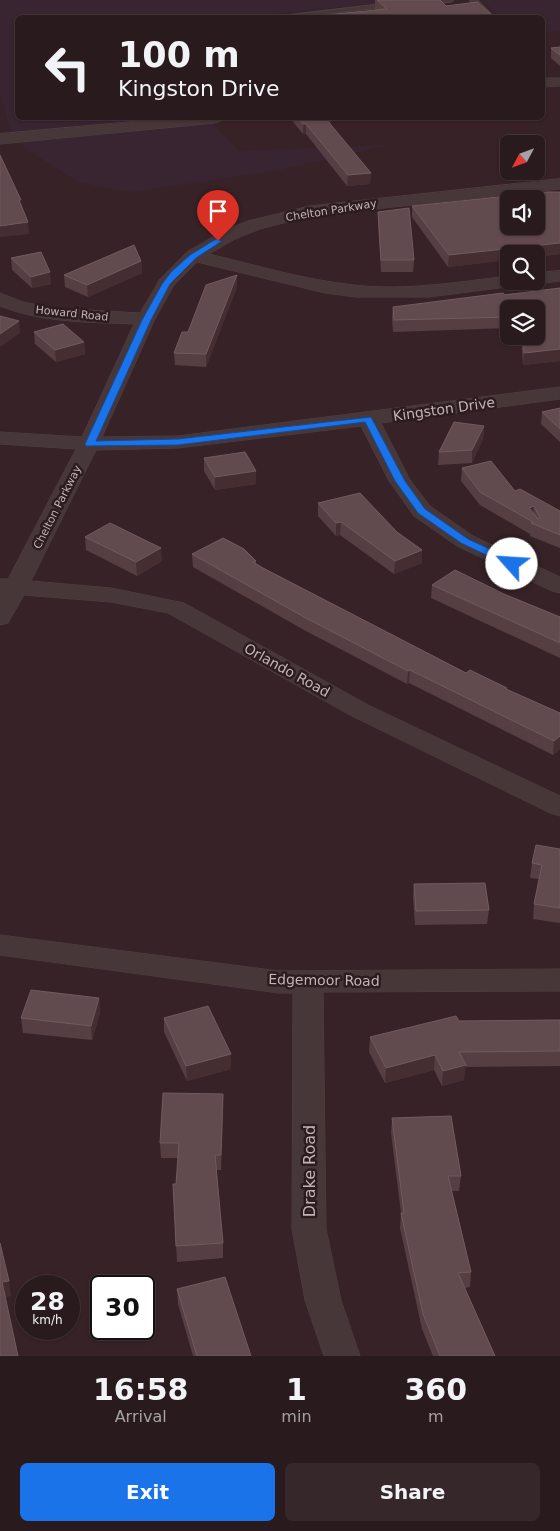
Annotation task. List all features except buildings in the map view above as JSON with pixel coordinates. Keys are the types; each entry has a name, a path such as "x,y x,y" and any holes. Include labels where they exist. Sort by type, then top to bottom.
{"street":[{"path":"545,83 560,82"},
{"path":"0,139 177,120"},
{"name":"Chelton Parkway","path":"0,618 8,586 90,444 146,320 170,279 193,256 230,235 254,225 310,211 560,184"},
{"path":"193,256 325,287 356,291 429,291 500,283"},
{"path":"545,278 560,276"},
{"name":"Howard Road","path":"0,299 21,307 53,313 146,320"},
{"name":"Kingston Drive","path":"0,438 90,444 178,442 368,419 560,392"},
{"path":"368,419 400,481 422,511 465,541 560,586"},
{"name":"Orlando Road","path":"8,586 121,597 151,601 176,608 360,710 560,807"},
{"name":"Edgemoor Road","path":"0,946 279,982 560,980"},
{"name":"Drake Road","path":"308,981 309,1229 323,1300 342,1356"}],"lane":[{"path":"420,3 450,0"},
{"path":"473,0 489,15"},
{"path":"302,15 400,5"}],"shaded area":[{"path":"0,0 411,0 264,15 15,15 15,120 211,120 239,151 389,145 279,170 131,192 78,182 25,148 10,129 0,92"},
{"path":"481,0 560,0 560,31 545,33 545,15 499,15"}],"route":[{"path":"218,241 193,256 166,284 146,320 90,444 178,442 368,419 400,481 422,511 465,541 512,564"}]}
